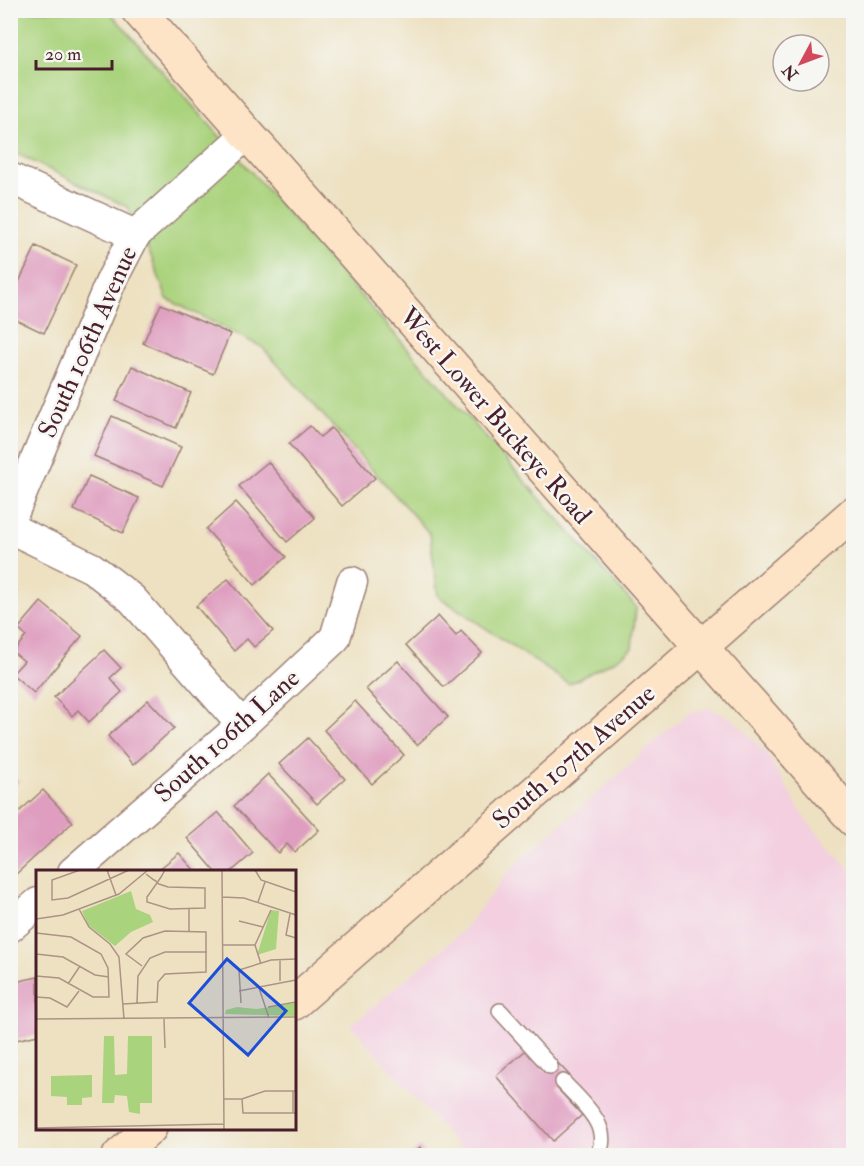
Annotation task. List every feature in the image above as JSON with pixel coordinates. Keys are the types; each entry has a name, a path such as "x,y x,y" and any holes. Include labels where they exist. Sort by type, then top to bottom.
{"main road":[{"name":"West Lower Buckeye Road","path":"138,10 854,820"},
{"name":"South 107th Avenue","path":"296,1001 854,513"},
{"path":"119,1155 148,1130"}],"street":[{"name":"South 106th Avenue","path":"10,520 111,281 135,235 247,134"},
{"path":"10,178 135,235"},
{"path":"10,528 92,568 132,599 242,725"},
{"name":"South 106th Lane","path":"75,870 242,725 336,638 352,582"},
{"path":"10,927 36,905"}],"lane":[{"path":"500,1011 550,1066"},
{"path":"563,1082 593,1116 603,1134 603,1147 597,1155"}],"shaded area":[{"path":"710,708 735,721 767,754 805,819 853,873 853,1155 466,1155 351,1025 461,933 511,869 689,712"}],"green space":[{"path":"10,11 109,11 636,607 632,648 617,659 569,684 438,596 430,534 262,347 167,299 151,256 128,207 11,151"}],"building":[{"path":"36,246 76,265 44,333 10,317 10,301"},
{"path":"161,304 230,334 213,374 143,343"},
{"path":"132,366 191,393 176,428 116,401"},
{"path":"112,416 181,447 163,486 94,456"},
{"path":"310,426 320,437 331,428 375,478 342,506 289,444"},
{"path":"268,462 315,518 287,542 239,486"},
{"path":"89,476 139,498 123,533 74,510"},
{"path":"236,502 286,557 255,585 206,529"},
{"path":"228,579 273,631 254,647 247,639 234,651 196,606"},
{"path":"10,586 17,590 10,604"},
{"path":"41,602 82,636 34,693 12,674 24,661 13,652 26,636 18,629"},
{"path":"438,616 456,636 461,631 482,653 444,687 406,645"},
{"path":"104,650 121,668 110,678 122,692 89,722 78,710 72,716 54,697"},
{"path":"398,661 448,717 417,745 366,689"},
{"path":"148,700 174,728 133,765 108,736"},
{"path":"355,701 404,755 372,784 324,730"},
{"path":"308,738 345,779 317,804 279,764"},
{"path":"10,773 19,781 10,790"},
{"path":"268,774 319,830 295,852 287,844 278,853 234,806"},
{"path":"43,790 73,822 15,875 10,870 10,820"},
{"path":"218,812 253,853 233,870 214,870 187,838"},
{"path":"179,853 194,870 158,870"},
{"path":"36,977 36,1035 16,1040 10,1010 10,983"},
{"path":"526,1050 545,1071 556,1061 570,1076 557,1088 582,1115 553,1141 496,1076"},
{"path":"420,1147 427,1156 410,1156"}]}
